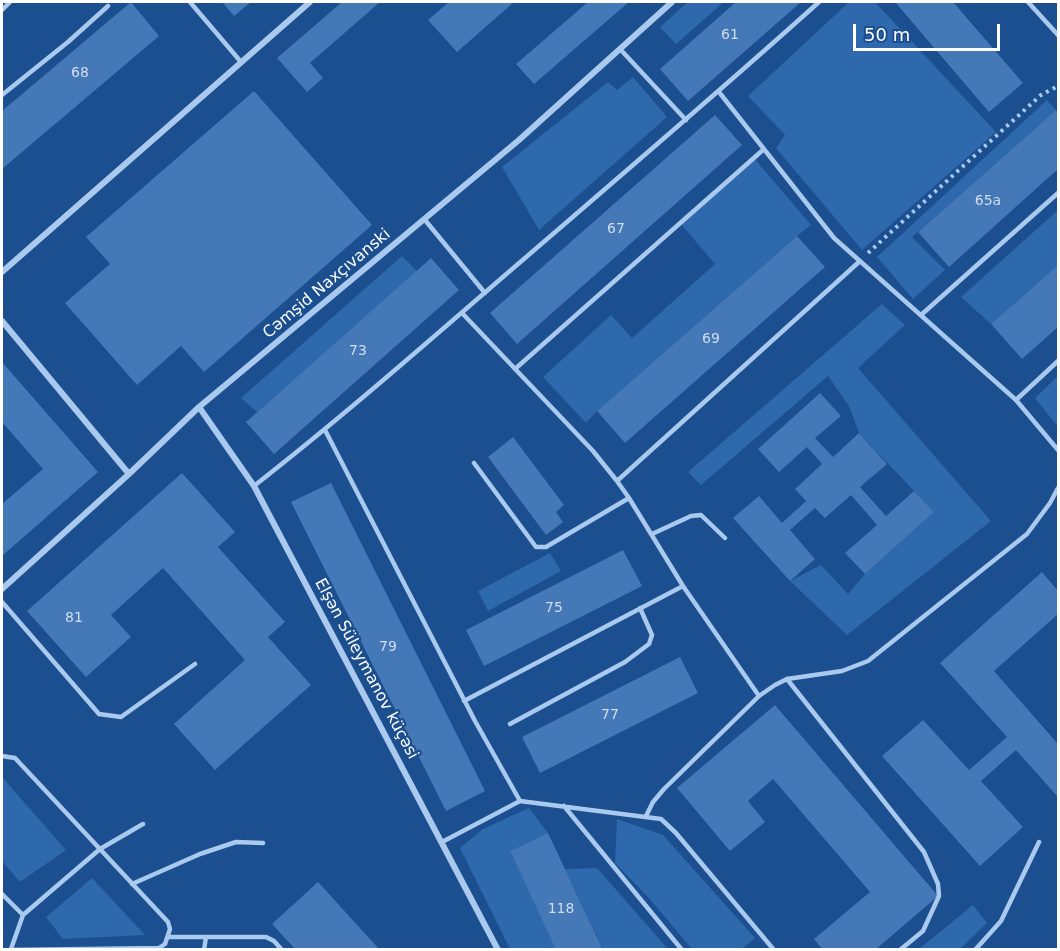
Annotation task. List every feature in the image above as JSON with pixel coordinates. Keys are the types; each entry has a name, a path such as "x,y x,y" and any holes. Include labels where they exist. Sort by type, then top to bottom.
{"street":[{"path":"2,272 310,2"},
{"name":"Cəmşid Naxçıvanski","path":"2,589 199,408 519,140 672,2"},
{"path":"2,321 129,474"},
{"name":"Elşən Süleymanov küçəsi","path":"199,408 255,486 498,950"}],"lane":[{"path":"2,10 10,2"},
{"path":"190,2 241,62"},
{"path":"255,486 325,430 462,313 719,92 819,2"},
{"path":"1028,2 1059,35"},
{"path":"2,95 68,42 108,6"},
{"path":"620,49 686,120"},
{"path":"719,92 834,238 1016,400 1059,450"},
{"path":"515,369 764,149"},
{"path":"921,315 1059,193"},
{"path":"425,220 485,293"},
{"path":"617,481 860,261"},
{"path":"462,313 593,451 617,481 683,586 759,696"},
{"path":"1016,400 1059,361"},
{"path":"325,430 465,701 520,801"},
{"path":"474,463 537,547 546,547 629,498"},
{"path":"646,816 653,802 664,789 759,696 787,679 842,671 868,661 1027,534 1059,488"},
{"path":"652,534 691,516 701,515 725,538"},
{"path":"465,701 683,586"},
{"path":"2,602 99,714 121,717 195,664"},
{"path":"510,724 625,662 649,644 652,635 640,608"},
{"path":"787,679 924,852 938,884 939,896 923,931 900,950"},
{"path":"2,756 15,758 100,849 132,884 168,922 170,929 165,944 159,948 10,949 23,915 100,849 143,824"},
{"path":"442,842 520,801 661,819 676,833 774,950"},
{"path":"564,806 682,950"},
{"path":"132,884 200,854 236,842 262,843"},
{"path":"975,950 1001,921 1039,842"},
{"path":"2,894 23,915"},
{"path":"169,937 266,937 274,940 282,950"},
{"path":"204,950 206,937"}],"path":[{"path":"860,261 1041,95 1059,86"}],"shaded area":[{"path":"688,2 724,2 676,44 660,27"},
{"path":"849,2 875,2 996,132 862,250 776,148 785,135 748,96"},
{"path":"633,77 667,117 539,230 502,167 608,82 617,90"},
{"path":"1047,100 1056,110 912,237 945,270 913,299 877,257"},
{"path":"754,158 811,225 586,423 543,377 611,315 632,338 715,264 680,223"},
{"path":"1058,210 1058,265 991,324 961,297"},
{"path":"402,256 417,271 257,412 241,398"},
{"path":"882,304 905,325 858,368 991,521 847,635 790,581 821,565 848,594 865,574 934,512 859,433 849,406 828,376 701,485 688,472"},
{"path":"1058,376 1058,427 1035,398"},
{"path":"550,553 561,571 488,611 478,591"},
{"path":"2,777 66,850 20,882 2,861"},
{"path":"529,808 548,833 510,851 556,949 510,949 460,848 483,829"},
{"path":"617,819 663,835 755,938 742,949 692,949 648,897 615,863"},
{"path":"597,868 668,949 603,949 565,869"},
{"path":"92,878 145,935 63,939 46,917"},
{"path":"973,905 987,923 960,949 919,949"}],"building":[{"path":"131,2 159,36 2,169 2,111"},
{"path":"222,2 251,2 234,16"},
{"path":"342,2 380,2 310,63 323,78 307,92 277,58"},
{"path":"449,2 514,2 457,52 428,20"},
{"path":"588,2 629,2 534,84 516,64"},
{"path":"736,2 801,2 688,101 660,69"},
{"path":"895,2 953,2 1023,83 989,112"},
{"path":"254,91 372,225 204,372 181,346 137,385 65,303 110,264 86,237"},
{"path":"1056,110 1058,113 1058,169 949,267 918,232"},
{"path":"715,115 742,145 517,344 490,313"},
{"path":"797,236 825,267 625,443 597,411"},
{"path":"431,258 459,290 274,454 246,422"},
{"path":"1058,265 1058,327 1022,359 991,324"},
{"path":"2,362 98,472 2,556 2,504 43,469 2,422"},
{"path":"820,393 841,416 815,438 833,457 859,433 887,464 860,487 886,516 914,491 934,512 865,574 845,553 877,525 851,495 825,518 815,508 790,530 815,559 790,581 733,518 759,496 782,523 806,501 795,489 822,464 807,447 779,472 758,449"},
{"path":"513,437 564,505 556,512 563,522 546,535 488,457"},
{"path":"182,473 235,532 218,547 285,622 268,637 311,685 215,770 174,724 245,660 163,568 111,615 131,637 86,677 27,611"},
{"path":"331,483 485,791 446,811 291,502"},
{"path":"623,550 642,586 484,666 466,630"},
{"path":"1042,572 1058,591 1058,614 994,671 1058,744 1058,797 1016,750 981,781 1023,827 980,866 882,756 923,720 969,770 1007,737 940,663"},
{"path":"680,657 698,693 540,773 522,737"},
{"path":"775,705 938,896 875,950 823,950 814,939 870,892 773,779 748,801 765,822 730,851 677,788"},
{"path":"548,833 603,950 556,950 510,851"},
{"path":"318,882 380,950 296,950 272,924"}]}
